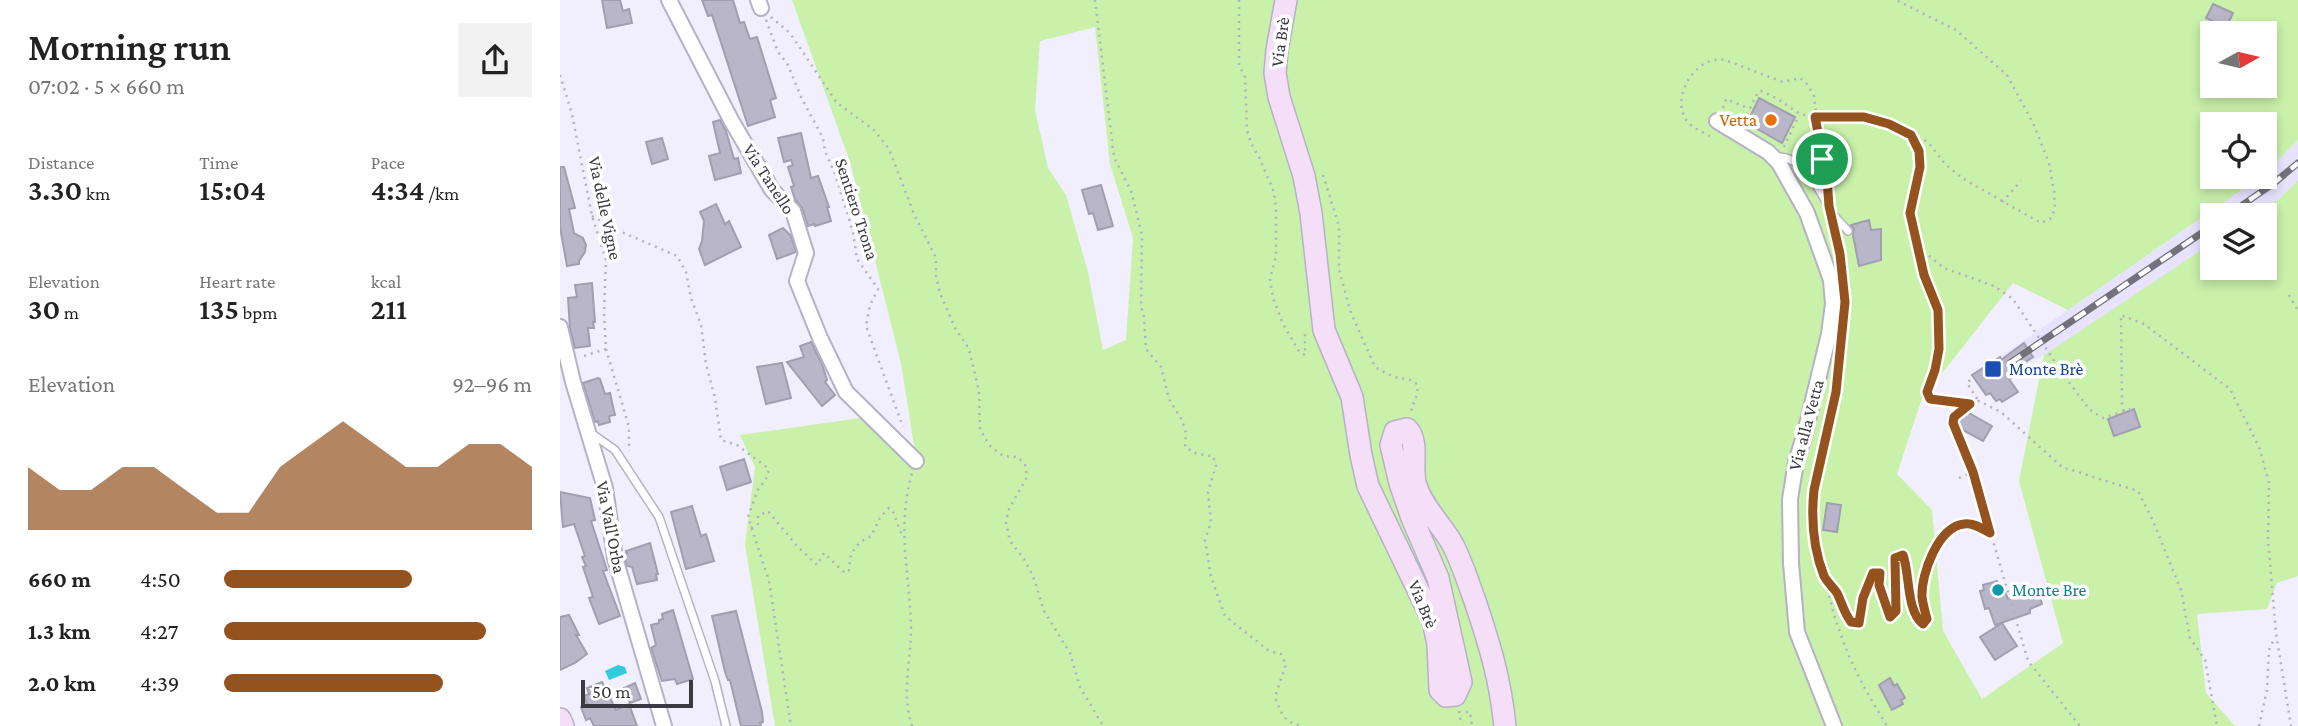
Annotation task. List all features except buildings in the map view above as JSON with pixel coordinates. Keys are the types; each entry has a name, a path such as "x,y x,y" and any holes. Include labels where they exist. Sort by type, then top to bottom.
{"street":[{"name":"Via Tanello","path":"668,0 731,120 772,190 793,211 806,253 797,281 846,392 916,461"},
{"name":"Via Brè","path":"1286,0 1275,73 1279,97 1304,176 1311,213 1321,311 1328,341 1352,397 1368,486 1433,621 1438,644 1438,685 1443,694 1451,697 1458,692 1461,682 1443,595 1434,564 1412,518 1391,446 1392,435 1399,430 1407,429 1411,435"},
{"name":"Via alla Vetta","path":"1717,121 1779,152 1825,259 1833,291 1829,334 1796,462 1790,499 1791,563 1797,632 1834,726"},
{"name":"Via Vall'Orba","path":"560,327 605,488 615,558 664,726"},
{"path":"1411,435 1415,484 1422,500 1453,546 1466,575 1496,665 1505,726"},
{"path":"560,719 563,726"}],"lane":[{"path":"1779,152 1806,172 1818,185 1829,206 1848,231"},
{"path":"588,431 608,444 654,508 715,681 726,726"}],"path":[{"path":"1095,0 1114,158 1131,191 1142,234 1141,306 1146,349 1161,368 1169,399 1182,420 1186,433 1185,447 1197,454 1213,456 1216,465 1208,492 1211,522 1205,540 1211,577 1225,616 1269,651 1281,654 1286,664 1275,697 1282,716 1291,723 1302,726"},
{"path":"1239,0 1239,65 1245,77 1247,130 1274,192 1276,256 1270,279 1273,298 1283,324 1300,353 1305,355 1305,332 1309,313 1321,311"},
{"path":"1758,92 1776,98 1800,114 1815,117 1864,117 1889,124 1928,142 1945,164 1962,178 2002,202 2041,223 2050,219 2055,209 2049,163 2033,123 2007,75 1956,30 1893,0"},
{"name":"Sentiero Trona","path":"760,4 778,52 787,63 802,99 824,138 825,151 853,232 857,260 878,289 870,305 866,326 916,461"},
{"path":"760,4 790,33 837,103 874,130 892,156 914,214 936,258 940,293 954,328 969,349 979,391 980,429 989,445 1003,456 1018,457 1026,465 1027,477 1008,511 1006,523 1010,541 1029,568 1044,611 1070,653 1080,687 1103,726"},
{"name":"Via delle Vigne","path":"560,75 572,114 592,216 606,260 606,349 629,427 629,450 624,463"},
{"path":"1730,100 1750,109"},
{"path":"1779,152 1800,114"},
{"path":"1815,117 1841,265"},
{"path":"1911,135 1919,151 1920,167 1910,213 1928,288 1938,310 1939,349 1927,392 1930,399 1970,404"},
{"path":"1322,173 1339,226 1339,270 1351,313 1375,367 1394,377 1417,384 1412,418 1421,427 1411,435"},
{"path":"2002,202 2021,181"},
{"path":"592,216 677,256 687,272 691,298 701,325 721,440 737,445 769,469 766,480 757,491 748,517 769,581 791,726"},
{"path":"1918,247 1944,268 1994,286 2013,299 2089,409 2103,418 2134,408"},
{"path":"2289,295 2298,311"},
{"path":"2124,411 2122,315 2144,324 2230,389 2259,447 2269,483 2268,539 2276,634 2291,726"},
{"path":"1842,346 1836,392 1813,505 1815,546 1838,629 1862,685 1887,726"},
{"path":"568,361 606,349"},
{"path":"1970,380 1967,383 1979,401 2001,412 2062,467 2138,492 2181,590 2190,638 2205,660 2217,726"},
{"path":"1979,401 1970,404 1954,417 1953,423 1973,472 2028,661 2080,726"},
{"path":"912,726 906,693 911,624 903,539 906,496 916,461"},
{"path":"1959,478 1973,472"},
{"path":"751,528 758,524 758,516 768,511 817,565 824,553 845,573 849,570 851,554 860,542 871,536 881,516 889,508 893,511 903,539"},
{"path":"1825,579 1838,596 1845,616 1851,622 1859,623 1863,598 1873,573 1880,573 1879,585 1890,617 1896,611 1895,558 1903,555 1918,621 1923,624 1927,619 1922,597 1925,576 1934,550 1946,533 1962,523 1973,524 1990,533"},
{"path":"2259,726 2267,690 2269,650 2276,634"},
{"path":"1463,724 1466,712 1470,712 1472,726"}],"shaded area":[{"path":"2298,140 2298,180 2279,199 2273,203 2222,203 2243,189 2277,189 2277,161"},
{"path":"2200,219 2200,251 2044,355 2010,372 2000,357"}],"green space":[{"path":"792,0 2298,0 2298,140 2277,161 2277,112 2200,112 2200,189 2243,189 2222,203 2200,203 2200,219 2068,310 2013,283 1929,390 1924,392 1897,474 1932,510 1943,631 1982,699 2063,643 2019,481 2044,355 2200,251 2200,280 2277,280 2277,203 2273,203 2298,180 2298,576 2277,583 2267,609 2197,614 2206,693 2235,726 775,726 745,545 755,467 740,435 867,417 918,471 901,363 850,162","holes":["1095,27 1110,164 1133,238 1126,340 1103,350 1088,272 1066,195 1048,168 1035,110 1040,41"]}],"water":[{"path":"618,665 625,667 627,673 609,680 605,671"}],"railway":[{"path":"2245,203 2298,163"},
{"path":"2010,363 2200,234"}],"place":[{"name":"Vetta","path":"1771,120"},
{"name":"Monte Brè","path":"1993,369"},
{"name":"Monte Bre","path":"1998,590"}],"route":[{"path":"1815,117 1864,117 1889,124 1911,135 1919,151 1920,167 1910,213 1924,275 1938,310 1939,349 1927,392 1930,399 1970,404 1954,417 1953,423 1973,472 1990,533 1973,524 1962,523 1946,533 1934,550 1925,576 1922,597 1927,619 1923,624 1918,621 1903,555 1895,558 1896,611 1890,617 1879,585 1880,573 1873,573 1863,598 1859,623 1851,622 1845,616 1836,591 1825,579 1815,546 1814,490 1836,392 1845,302 1840,254 1822,159 1815,117"}]}
